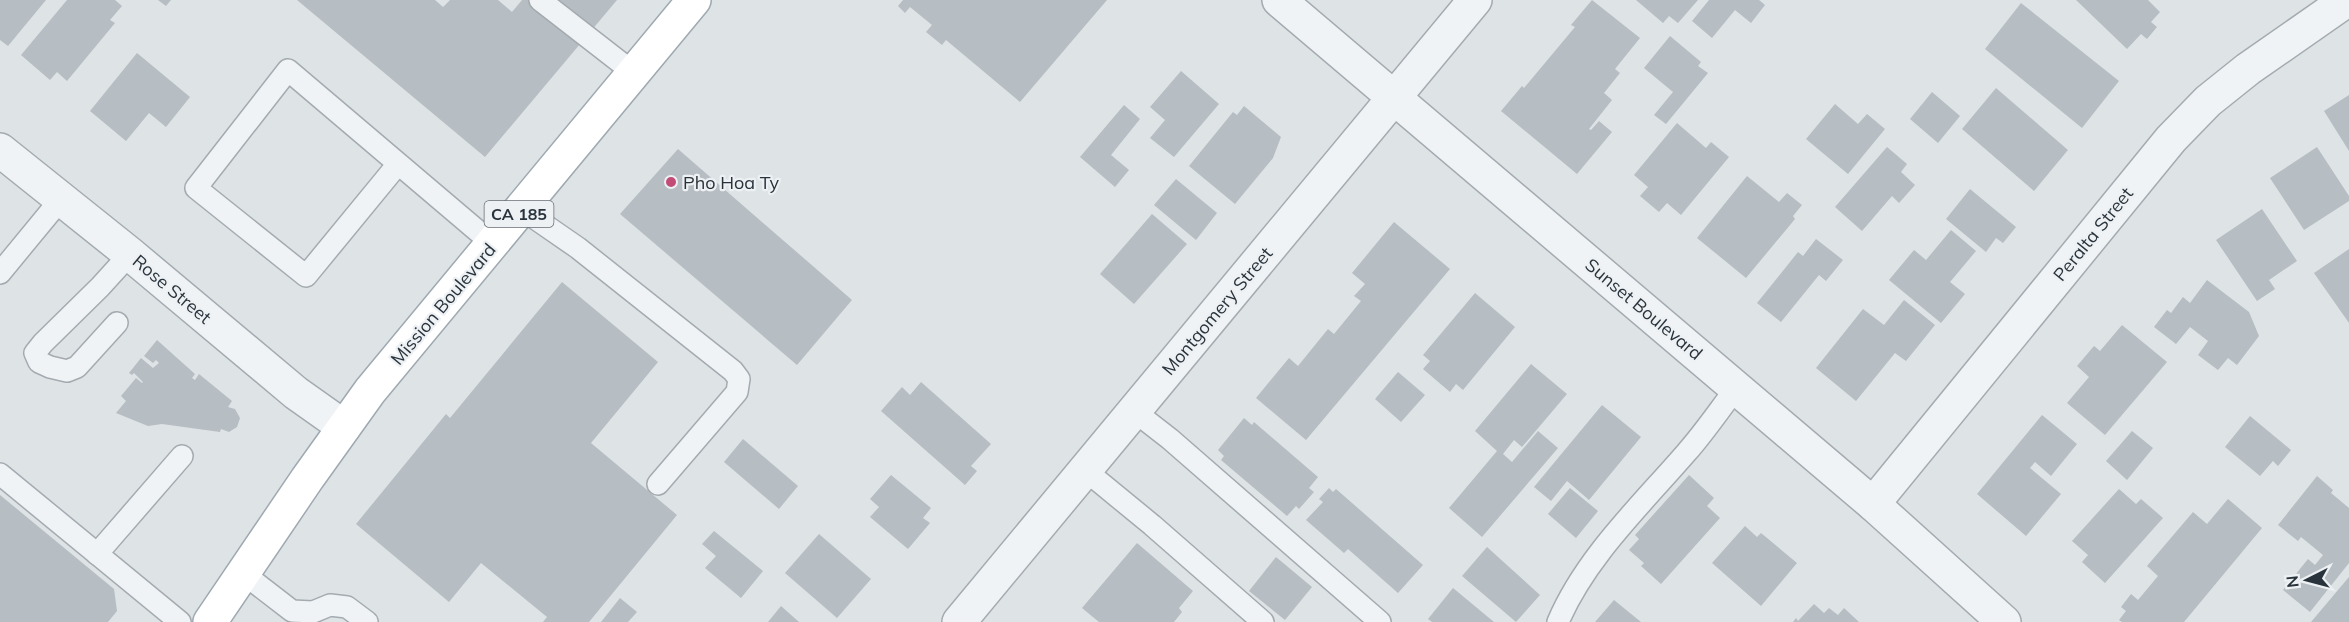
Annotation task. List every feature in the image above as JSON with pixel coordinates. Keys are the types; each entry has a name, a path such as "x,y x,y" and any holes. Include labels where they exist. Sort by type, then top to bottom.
{"main road":[{"name":"Mission Boulevard","path":"204,621 244,574 370,391 523,210 694,0"}],"street":[{"name":"Sunset Boulevard","path":"1279,0 1737,387 1873,504 2004,622"},
{"name":"Montgomery Street","path":"959,622 1475,0"},
{"name":"Peralta Street","path":"1873,504 2171,139 2208,101 2248,69 2347,0"},
{"name":"Rose Street","path":"0,150 130,254 296,393 344,427"}],"lane":[{"path":"540,0 634,73"},
{"path":"398,164 306,276 196,188 288,70 493,244"},
{"path":"0,273 61,199"},
{"path":"523,210 578,248 733,371 739,379 737,392 658,484"},
{"path":"117,323 77,367 67,371 39,362 35,353 43,342 100,287 130,254"},
{"path":"1558,622 1569,597 1633,511 1687,452 1737,387"},
{"path":"1134,411 1170,439 1380,622"},
{"path":"97,554 182,456"},
{"path":"1085,470 1263,622"},
{"path":"0,474 97,554 204,621"},
{"path":"244,574 292,611 313,612 330,605 346,607 367,622"}],"building":[{"path":"0,0 46,0 8,46 0,40"},
{"path":"67,0 115,0 122,6 110,20 115,23 67,81 57,72 50,80 21,55"},
{"path":"158,0 171,0 166,6"},
{"path":"297,0 435,0 443,7 450,0 498,0 512,12 522,0 617,0 485,157"},
{"path":"903,0 1107,0 1020,102 946,40 942,45 926,32 932,25 910,7 905,13 898,6"},
{"path":"1592,0 1640,38 1615,69 1620,73 1604,93 1612,100 1589,129 1591,130 1599,121 1612,132 1577,174 1501,111 1522,86 1524,88 1575,27 1571,25"},
{"path":"1636,0 1698,0 1678,23 1669,16 1663,23"},
{"path":"1709,0 1759,0 1765,5 1751,23 1735,10 1712,38 1692,21"},
{"path":"2076,0 2148,0 2160,12 2151,22 2157,27 2147,39 2141,34 2127,49"},
{"path":"2021,3 2119,81 2082,128 1985,49"},
{"path":"1670,36 1701,62 1698,66 1708,73 1666,124 1654,115 1673,92 1644,68"},
{"path":"137,53 190,97 166,127 149,113 126,141 90,111"},
{"path":"1181,71 1219,104 1174,157 1150,138 1165,120 1150,107"},
{"path":"1996,88 2068,150 2034,191 1962,129"},
{"path":"1932,92 1960,116 1938,143 1910,119"},
{"path":"2349,95 2349,151 2324,111"},
{"path":"1835,104 1858,124 1867,114 1885,129 1848,174 1806,139"},
{"path":"1124,105 1140,119 1111,155 1129,170 1115,187 1080,157"},
{"path":"1244,106 1281,137 1273,158 1235,204 1189,166 1233,112 1237,115"},
{"path":"1677,123 1706,148 1711,142 1729,157 1681,215 1667,203 1659,212 1640,196 1648,187 1634,175"},
{"path":"1887,147 1907,164 1901,172 1915,185 1899,203 1892,196 1862,231 1835,207"},
{"path":"2317,147 2349,196 2349,201 2304,230 2270,178"},
{"path":"678,149 852,300 797,365 620,214"},
{"path":"1747,176 1779,202 1787,193 1802,205 1793,216 1795,219 1746,278 1697,238"},
{"path":"1176,179 1217,213 1196,240 1154,205"},
{"path":"1970,189 2016,227 2003,243 1996,238 1986,252 1946,219"},
{"path":"2262,209 2297,261 2269,280 2275,289 2257,301 2216,240"},
{"path":"1152,214 1187,244 1134,304 1100,274"},
{"path":"1394,222 1450,269 1306,440 1256,398 1289,358 1298,366 1328,329 1334,334 1361,301 1354,296 1365,284 1352,273"},
{"path":"1951,230 1976,251 1950,282 1965,294 1941,323 1889,280 1914,250 1926,260"},
{"path":"1816,239 1843,260 1826,281 1819,275 1781,322 1757,303 1798,252 1803,256"},
{"path":"2349,249 2349,323 2314,273"},
{"path":"2207,280 2249,312 2259,336 2237,365 2228,358 2218,370 2198,355 2208,341 2190,327 2176,344 2154,327 2167,310 2171,313 2183,297 2190,303"},
{"path":"562,282 658,362 591,443 677,515 589,622 543,622 547,617 481,563 449,602 356,524 446,414 450,418"},
{"path":"1475,293 1515,327 1463,390 1456,384 1450,392 1423,369 1430,361 1423,355"},
{"path":"1904,300 1935,325 1906,361 1895,353 1856,401 1816,368 1863,309 1884,325"},
{"path":"2122,325 2167,362 2105,435 2067,403 2089,377 2077,366 2094,346 2100,351"},
{"path":"157,340 195,374 192,378 195,380 199,374 232,401 228,407 235,409 240,418 237,427 229,432 221,429 220,432 162,424 148,426 116,413 126,401 121,396 136,378 143,382 134,373 132,375 129,373 141,358 153,368 159,363 156,360 153,363 144,356"},
{"path":"1531,364 1567,394 1522,447 1514,440 1503,454 1512,462 1538,431 1558,448 1482,537 1449,508 1497,451 1475,431"},
{"path":"1398,372 1425,395 1401,422 1375,399"},
{"path":"921,382 991,444 971,466 977,471 965,485 881,411 902,387 910,395"},
{"path":"1602,405 1641,437 1589,500 1567,481 1551,501 1534,487"},
{"path":"2042,415 2077,444 2051,476 2035,462 2030,468 2061,494 2026,536 1977,494"},
{"path":"2250,416 2291,450 2278,466 2273,461 2260,476 2225,447"},
{"path":"1244,418 1252,425 1254,422 1318,477 1309,488 1314,492 1299,509 1296,506 1287,516 1221,460 1224,456 1218,450"},
{"path":"2132,431 2153,448 2127,480 2106,461"},
{"path":"743,439 798,486 779,509 724,462"},
{"path":"891,475 931,508 923,518 930,523 908,549 870,517 879,507 870,499"},
{"path":"1689,475 1714,498 1707,506 1720,518 1661,584 1641,566 1644,563 1629,550 1639,539 1635,535"},
{"path":"2317,476 2333,490 2331,493 2349,508 2349,563 2310,612 2283,590 2308,559 2315,565 2323,555 2301,537 2298,541 2278,525"},
{"path":"1329,488 1333,492 1336,489 1423,565 1398,593 1348,549 1344,553 1306,520 1323,502 1319,499"},
{"path":"1570,488 1598,511 1576,538 1548,514"},
{"path":"2119,489 2136,504 2141,499 2163,518 2105,583 2082,562 2088,555 2072,541"},
{"path":"0,495 114,589 117,611 108,622 0,622"},
{"path":"2228,499 2262,528 2184,622 2122,622 2119,620 2126,611 2121,607 2131,594 2138,600 2158,576 2147,566 2193,512 2207,524"},
{"path":"1745,526 1757,537 1761,533 1797,563 1761,606 1712,563"},
{"path":"714,531 763,571 741,598 705,568 716,556 702,544"},
{"path":"819,534 871,579 837,618 785,573"},
{"path":"1137,543 1193,591 1179,608 1182,612 1174,622 1099,622 1082,608"},
{"path":"1487,547 1540,595 1516,622 1462,576"},
{"path":"1276,557 1312,587 1285,620 1249,591"},
{"path":"2349,577 2349,622 2311,622"},
{"path":"1453,588 1494,622 1432,622 1428,619"},
{"path":"620,598 637,612 628,622 601,622"},
{"path":"1614,600 1641,622 1595,622"},
{"path":"1814,604 1824,613 1829,608 1838,615 1844,608 1859,622 1793,622 1796,618 1798,621"},
{"path":"781,606 799,622 768,622"}],"place":[{"name":"Pho Hoa Ty","path":"671,182"}]}
